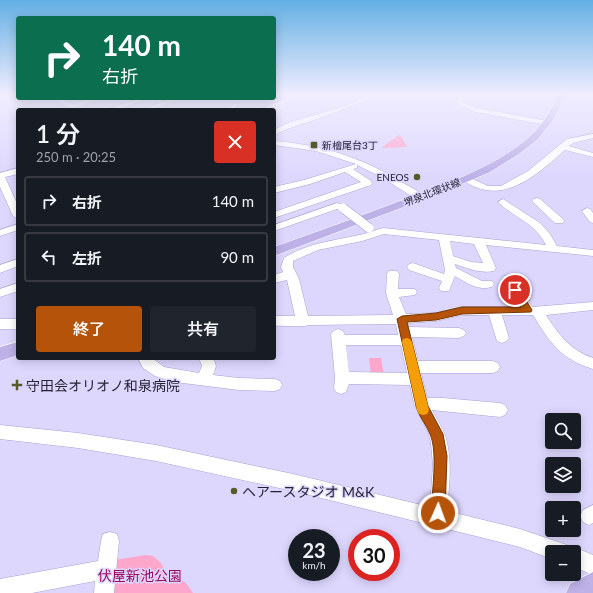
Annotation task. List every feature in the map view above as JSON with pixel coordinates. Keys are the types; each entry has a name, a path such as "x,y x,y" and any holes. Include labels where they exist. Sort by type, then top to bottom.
{"main road":[{"name":"堺泉北環状線","path":"276,243 466,179 514,153 529,142 543,123"},
{"name":"堺泉北環状線","path":"276,251 416,195 457,176 488,161 522,139 543,123"},
{"path":"0,346 16,340"},
{"path":"0,354 16,349"},
{"path":"579,593 593,584"}],"street":[{"path":"276,132 284,127 299,123"},
{"path":"466,179 488,188 500,189 540,166 570,141 593,136"},
{"path":"276,143 332,151 362,162 416,195"},
{"path":"564,147 593,155"},
{"path":"276,189 347,169 362,162"},
{"path":"276,214 368,183 347,169"},
{"path":"16,172 0,176 16,212"},
{"path":"538,201 559,221"},
{"path":"503,202 512,210 527,219 544,234 553,249"},
{"path":"276,227 337,206 343,208 372,231"},
{"path":"587,211 593,220"},
{"path":"527,219 551,212"},
{"path":"0,233 16,228"},
{"path":"303,322 293,279 289,274 287,267 288,260 294,256 322,245 362,238 372,231 389,230 479,242 526,245 593,253"},
{"path":"444,237 449,258 448,279"},
{"path":"449,258 469,265 490,268 479,242"},
{"path":"0,269 16,263"},
{"path":"413,267 448,279 481,285 488,284"},
{"path":"276,278 289,274"},
{"path":"392,274 392,293 404,330 413,373 424,414 437,434 440,456 438,518"},
{"path":"508,279 556,340 577,359 593,364"},
{"path":"0,293 16,288"},
{"path":"392,293 411,292"},
{"path":"494,367 467,363 413,373 342,383 338,336 404,330 436,317 462,311 532,310 593,306"},
{"path":"494,310 502,338"},
{"path":"276,321 459,333"},
{"path":"0,324 16,324"},
{"path":"146,360 148,364 160,372 175,376 240,384 275,385"},
{"path":"204,379 209,366 207,360"},
{"path":"422,404 491,406"},
{"path":"0,432 68,439 155,453 257,475 438,518 520,538 545,547"},
{"path":"104,593 110,541"},
{"path":"581,560 593,565"},
{"path":"0,589 106,569"}],"green space":[{"path":"399,135 402,137 407,147 381,148"},
{"path":"369,358 381,358 384,375 371,375"},
{"name":"伏屋新池公園","path":"146,555 153,556 161,563 166,572 186,583 193,593 111,593 114,560"}],"slow traffic":[{"path":"407,342 423,410"}],"place":[{"name":"新檜尾台3丁","path":"314,145"},
{"name":"ENEOS","path":"417,177"},
{"name":"守田会オリオノ和泉病院","path":"17,385"},
{"name":"ヘアースタジオ M&K","path":"234,491"}],"route":[{"path":"438,513 440,456 437,434 424,414 402,319 436,317 462,311 528,310 515,290"}]}
